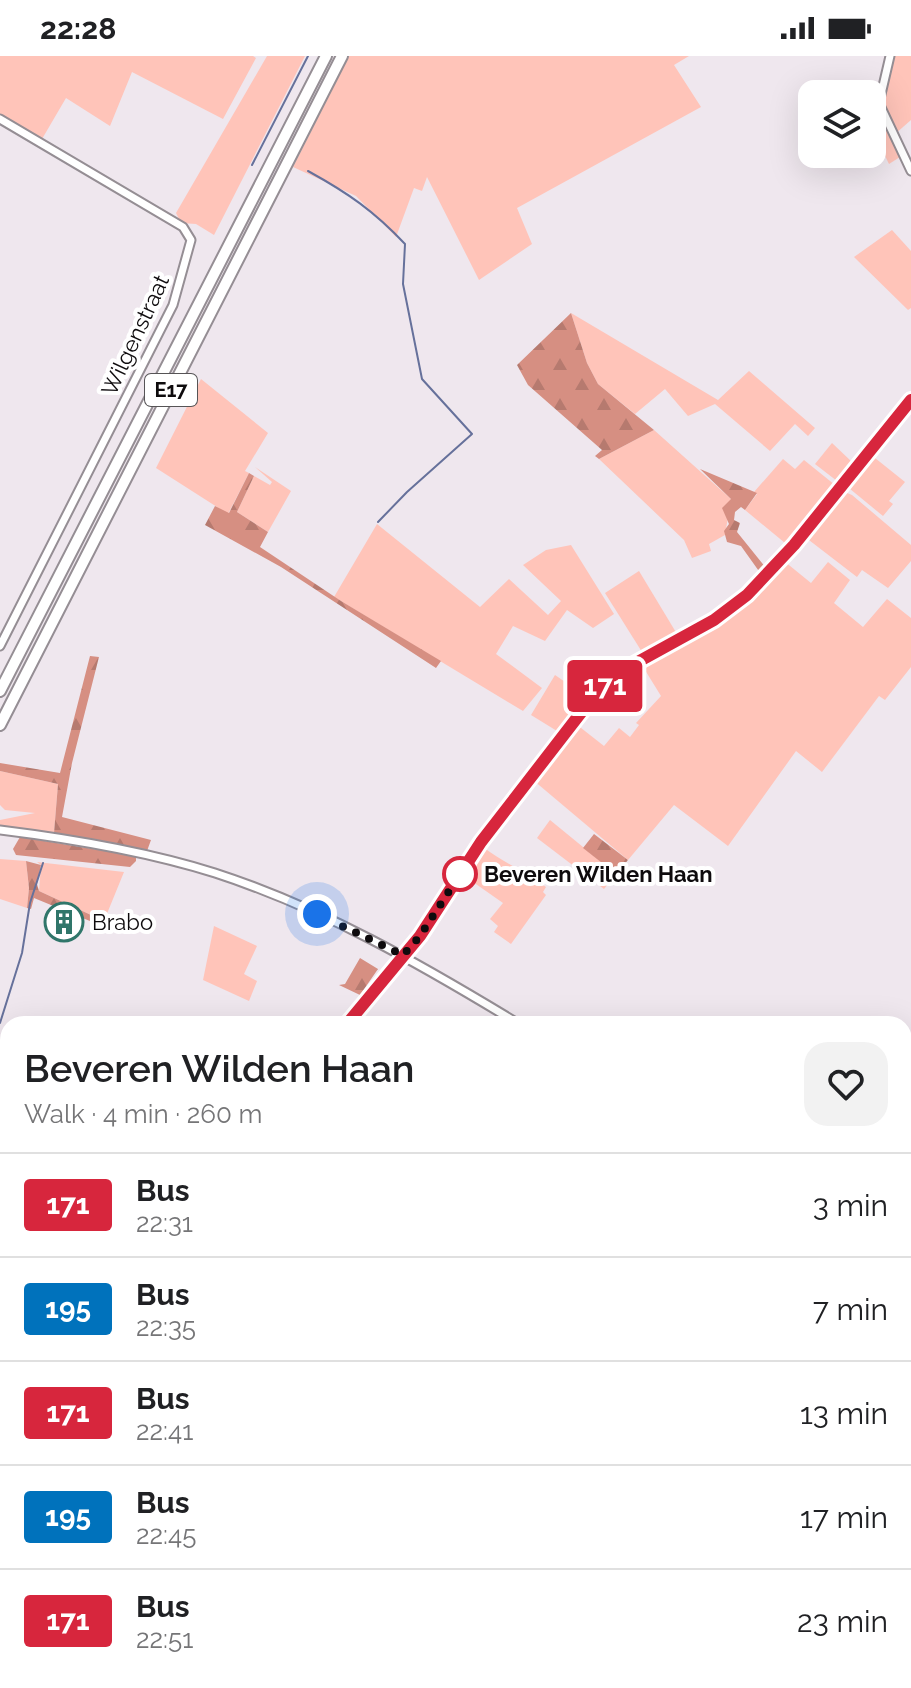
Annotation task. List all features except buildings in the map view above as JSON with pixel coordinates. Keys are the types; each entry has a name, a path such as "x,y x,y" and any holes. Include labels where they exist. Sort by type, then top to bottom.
{"highway":[{"name":"E17","path":"0,691 326,56"},
{"name":"E17","path":"0,725 342,56"}],"street":[{"path":"890,56 879,103 911,171"},
{"name":"Wilgenstraat","path":"0,119 183,227 191,240 173,305 0,646"},
{"path":"353,1016 403,955 521,787 593,699 625,669 714,620 747,595 794,545 911,400"},
{"path":"0,830 120,848 216,873 262,890 403,955 506,1016"}],"shaded area":[{"path":"0,56 256,58 223,119 132,72 110,126 66,98 42,139 0,117"},
{"path":"267,56 305,56 214,235 196,224 181,223 176,213"},
{"path":"349,56 689,56 674,65 701,107 517,208 532,244 479,280 427,177 422,191 414,188 396,237 356,196 293,167"},
{"path":"893,56 911,56 911,120 895,134 886,112 886,90"},
{"path":"886,125 900,157 889,164 886,158"},
{"path":"892,230 911,251 911,308 908,310 854,257"},
{"path":"571,313 718,400 749,371 815,428 808,436 795,424 770,451 715,404 688,416 665,389 635,414 598,384 587,363"},
{"path":"201,379 268,433 245,471 249,473 228,514 156,468"},
{"path":"654,430 731,499 725,535 709,544 711,551 692,558 684,540 599,459"},
{"path":"832,443 852,462 837,481 815,464"},
{"path":"870,454 905,482 889,501 893,504 883,516 844,484"},
{"path":"783,459 795,469 804,460 835,485 785,543 745,510 757,494 754,492"},
{"path":"255,467 291,491 268,532 237,512 254,476 270,485 272,482"},
{"path":"840,490 852,495 911,545 911,561 888,588 862,570 857,577 805,537"},
{"path":"377,524 480,607 509,579 548,615 561,601 523,565 546,550 571,545 614,614 593,628 567,610 545,641 513,626 496,654 542,688 523,711 334,597"},
{"path":"784,561 811,583 828,562 850,580 834,603 863,627 887,599 911,618 911,667 885,700 879,696 822,772 796,751 728,846 674,805 628,860 533,780 576,724 604,746 619,728 630,737 639,725 636,723 661,696 640,662 718,619"},
{"path":"639,571 677,634 642,652 605,593"},
{"path":"555,675 587,697 557,731 531,715"},
{"path":"0,771 58,784 54,833 0,826 0,820 35,813 5,810 0,805"},
{"path":"550,820 616,874 604,889 537,838"},
{"path":"483,847 546,887 543,892 546,895 511,944 494,932 498,926 490,919 503,903 463,875"},
{"path":"0,859 26,861 29,888 27,908 0,899"},
{"path":"37,862 124,872 104,921 39,891 41,865"},
{"path":"214,926 257,946 244,974 257,981 249,1001 203,980"}],"green space":[{"path":"571,313 587,363 598,384 654,430 599,459 595,456 602,450 528,385 517,365"},
{"path":"700,469 757,493 745,510 741,507 735,512 734,520 740,523 737,532 766,568 761,574 741,546 727,542 724,531 729,524 722,508 731,499"},
{"path":"249,473 254,476 237,512 268,532 260,547 341,601 441,661 436,668 281,567 205,525 215,506 229,513"},
{"path":"90,656 99,657 72,763 62,817 151,840 147,851 54,833 58,784 0,771 0,763 60,773"},
{"path":"594,834 628,860 616,874 583,848"},
{"path":"20,837 136,856 136,861 130,867 16,855 13,849"},
{"path":"26,861 41,865 37,884 39,891 104,921 102,926 34,898 31,909 27,908 29,888"},
{"path":"360,958 378,969 360,995 339,985 345,984"}],"waterway":[{"path":"252,165 308,56"},
{"path":"308,171 360,203 405,244 403,284 422,379 472,434 378,522"},
{"path":"2,1016 22,953 30,903 43,863"}],"bus line":[{"name":"171","path":"354,1016 420,936 481,842 583,710 625,669 714,620 761,582 911,400"}],"place":[{"name":"Beveren Wilden Haan","path":"460,874"},
{"name":"Brabo","path":"64,922"}],"route":[{"path":"317,914 403,955 420,936 466,865 460,874"}]}
